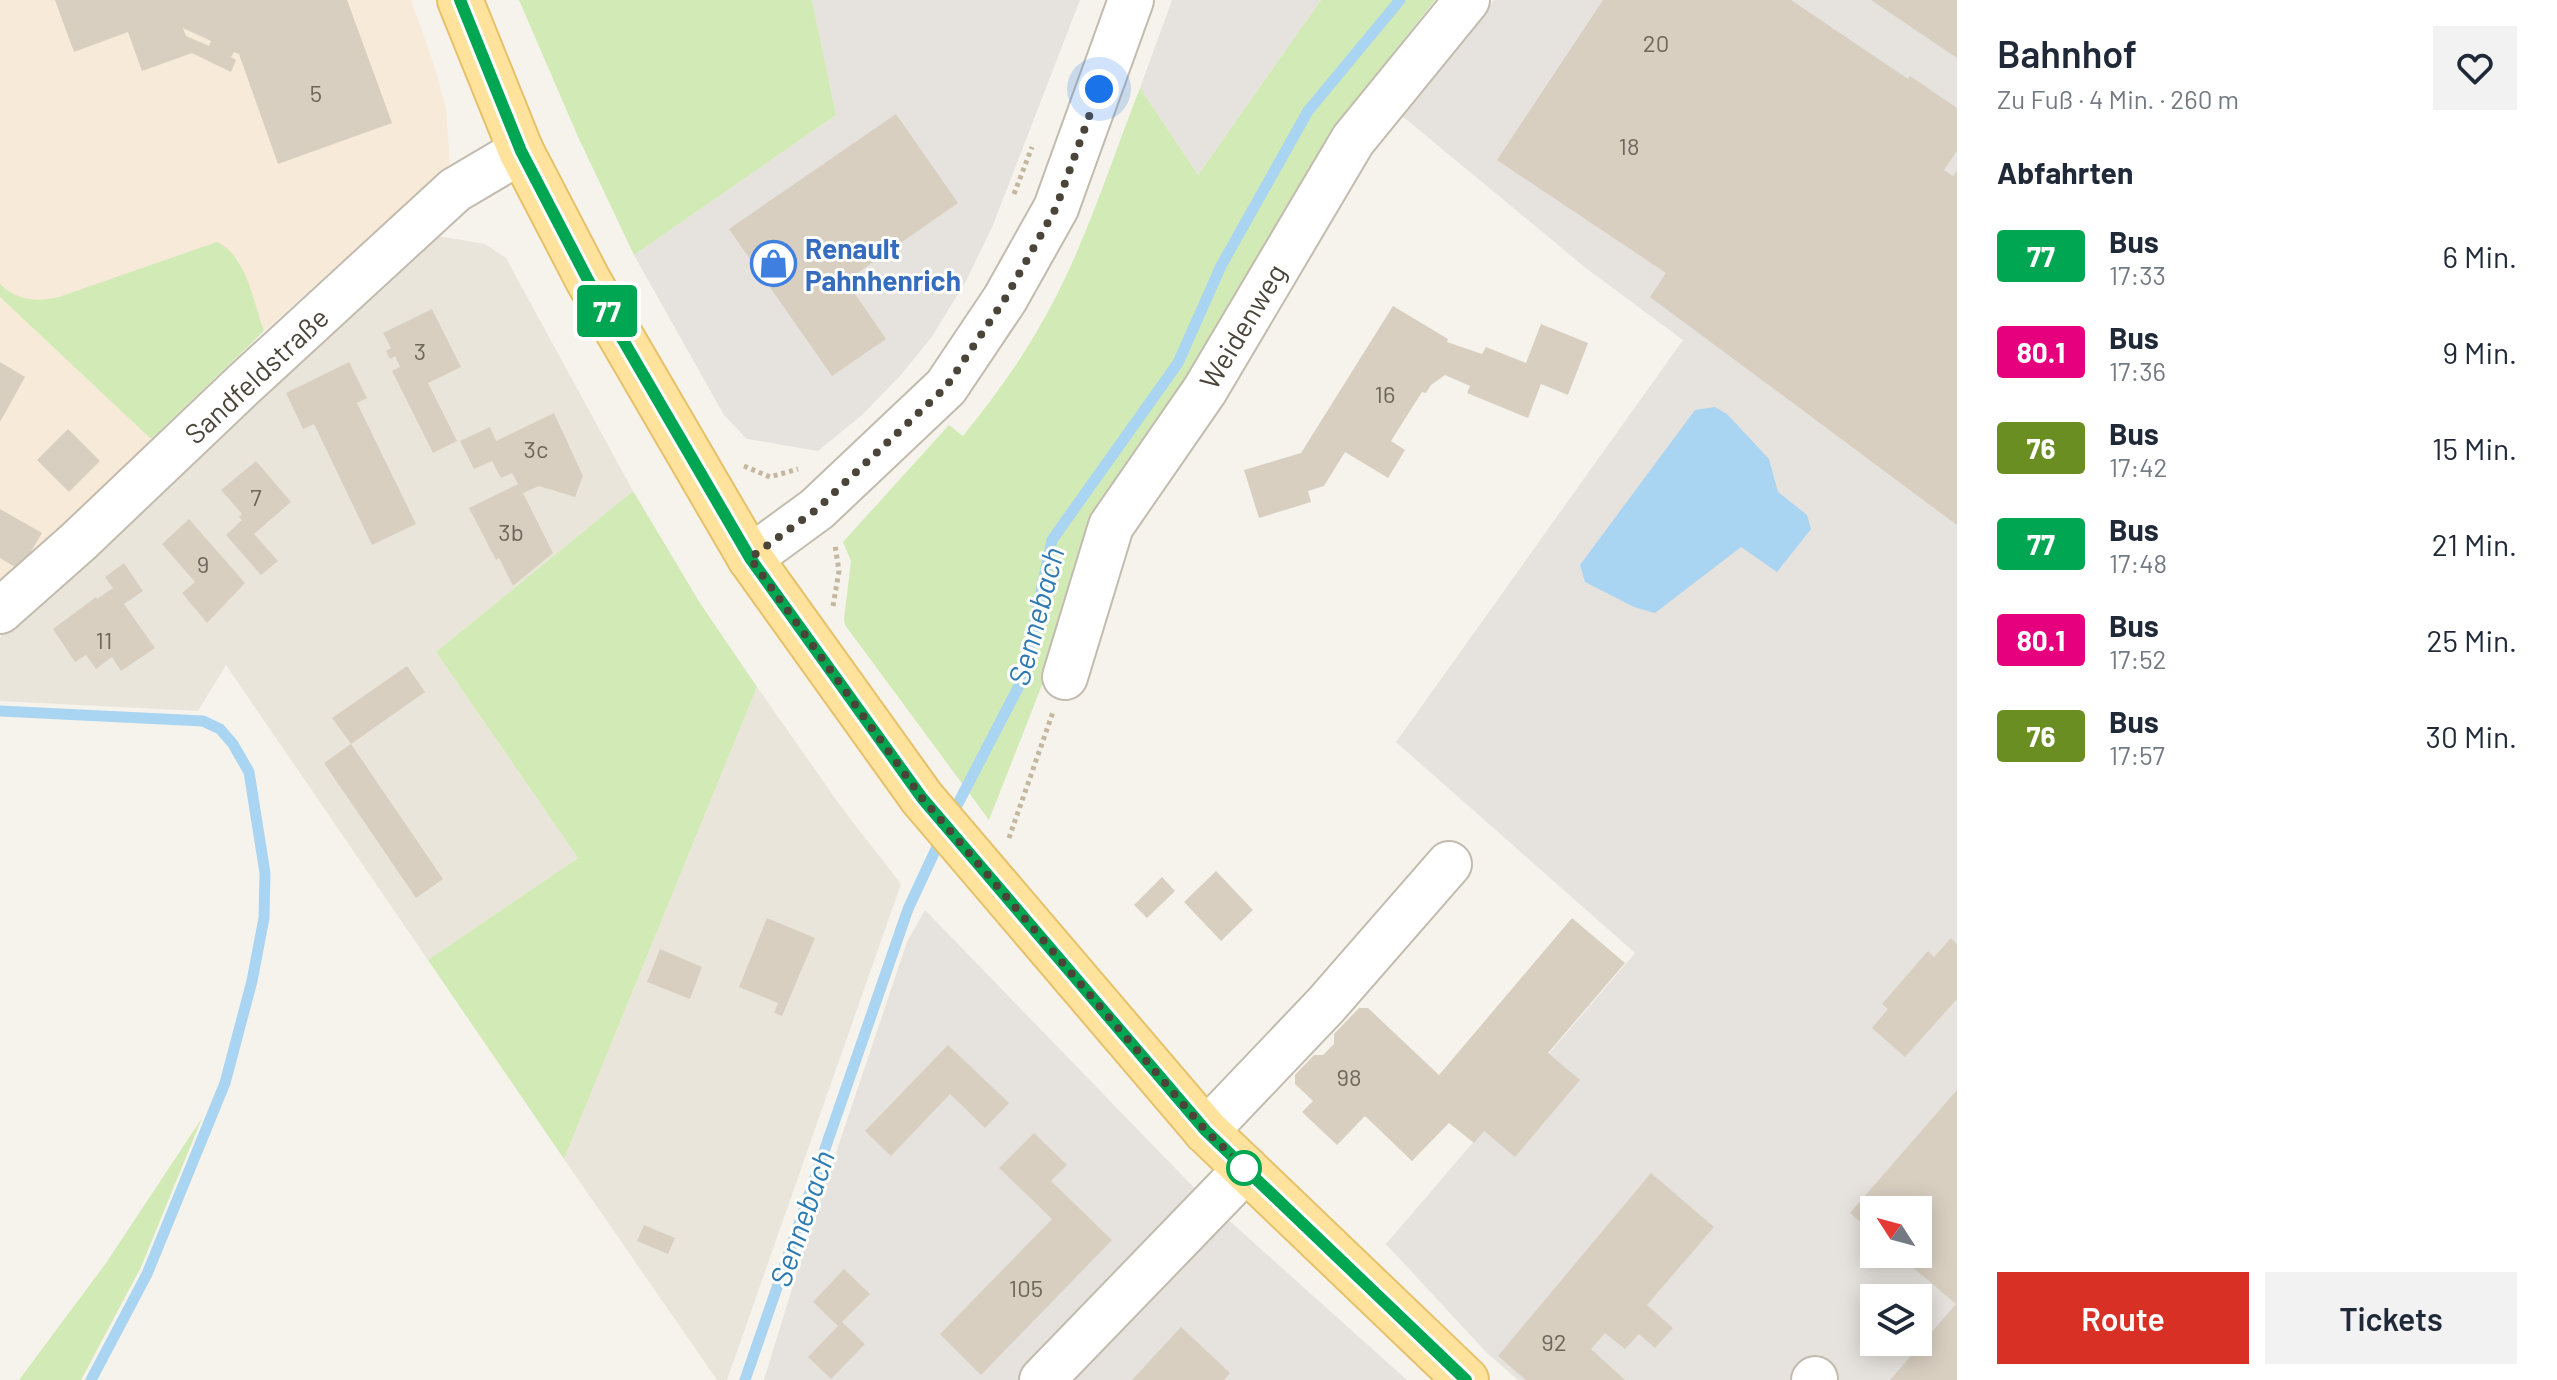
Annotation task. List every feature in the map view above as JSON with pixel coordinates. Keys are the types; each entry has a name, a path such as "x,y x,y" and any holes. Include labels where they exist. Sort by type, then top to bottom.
{"main road":[{"path":"460,0 521,151 588,280 750,558 922,798 1206,1131 1466,1380"}],"street":[{"path":"750,558 817,509 946,387 1005,299 1056,208 1131,0"},
{"name":"Weidenweg","path":"1065,677 1111,526 1205,390 1353,140 1467,0"},
{"name":"Sandfeldstraße","path":"0,611 455,190 521,151"},
{"path":"1206,1131 1326,1005 1449,864"},
{"path":"1042,1380 1246,1169"}],"path":[{"path":"1010,205 1036,134"},
{"path":"802,468 791,473 817,509 838,552 839,571 832,617"},
{"path":"981,869 1005,850 1065,677"}],"shaded area":[{"path":"0,0 411,0 446,109 450,165 264,331 237,257 40,301 23,299 0,284"},
{"path":"812,0 1080,0 993,225 966,281 931,338 900,376 862,415 818,451 747,439 724,415 634,255 836,115"},
{"path":"1172,0 1321,0 1198,175 1140,88"},
{"path":"1494,0 1957,0 1957,1380 1518,1380 1486,1352 1386,1244 1635,953 1396,742 1683,340 1587,269 1401,115"},
{"path":"432,235 485,244 506,258 633,491 436,652 578,858 428,960 226,665 198,711 0,701 0,637"},
{"path":"0,297 151,439 70,529 10,585 0,579"},
{"path":"757,687 842,808 901,884 727,1380 717,1380 564,1159"},
{"path":"925,910 1205,1199 1407,1380 764,1380 808,1236 907,942"}],"green space":[{"path":"519,0 812,0 836,115 634,255 579,139"},
{"path":"1321,0 1435,0 1336,126 1044,680 989,820 845,625 851,561 843,542 949,425 963,436 1020,359 1068,273 1140,88 1198,175"},
{"path":"217,242 227,249 242,269 264,331 151,439 0,297 0,284 13,294 28,299 59,297"},
{"path":"633,491 700,603 757,687 564,1159 428,960 578,858 436,652"},
{"path":"202,1118 141,1267 81,1380 19,1380 106,1263"}],"water":[{"path":"1715,407 1727,414 1769,459 1778,492 1807,515 1811,529 1777,572 1741,547 1655,613 1634,607 1585,582 1580,565 1695,410"}],"building":[{"path":"55,0 347,0 392,123 278,164 239,54 234,52 231,57 236,60 231,72 192,53 142,71 128,32 74,52","holes":["183,28 211,41 209,46 186,36"]},
{"path":"1603,0 1791,0 1908,79 1910,76 1957,108 1957,151 1944,170 1953,176 1957,171 1957,525 1650,297 1666,273 1497,160"},
{"path":"1871,0 1957,0 1957,58"},
{"path":"896,114 958,203 846,281 886,339 832,376 729,229"},
{"path":"1393,306 1448,339 1447,342 1482,354 1486,347 1526,363 1541,324 1588,343 1568,395 1541,384 1528,418 1467,393 1470,386 1445,375 1426,393 1422,392 1391,441 1405,450 1388,478 1345,452 1324,486 1308,491 1311,502 1259,518 1244,470 1301,453"},
{"path":"432,309 461,367 428,383 457,441 433,453 392,371 400,367 395,356 390,359 386,351 391,348 383,333"},
{"path":"0,362 25,377 0,422"},
{"path":"349,362 367,398 357,403 416,524 372,545 314,424 303,429 286,393"},
{"path":"554,413 583,476 575,497 539,486 523,493 553,553 513,586 469,508 518,484 512,473 501,478 492,461 474,469 460,441 490,427 496,441"},
{"path":"68,429 100,461 69,492 37,460"},
{"path":"256,461 291,502 254,534 278,561 261,575 226,535 242,520 239,517 242,514 221,490"},
{"path":"0,509 42,533 20,570 0,558"},
{"path":"189,519 245,583 207,623 182,593 195,582 162,544"},
{"path":"124,563 143,591 124,604 155,648 121,671 112,657 96,669 86,655 75,662 53,629 113,588 105,577"},
{"path":"407,666 425,692 351,744 332,718"},
{"path":"351,744 443,879 416,898 324,763"},
{"path":"1216,871 1253,910 1221,941 1184,902"},
{"path":"1162,877 1175,891 1147,918 1134,905"},
{"path":"767,918 815,938 782,1016 774,1013 778,1003 739,987"},
{"path":"1572,918 1625,963 1548,1053 1580,1080 1515,1157 1484,1131 1474,1143 1449,1123 1412,1161 1365,1116 1337,1145 1302,1112 1313,1101 1295,1084 1295,1075 1314,1055 1323,1055 1334,1044 1334,1034 1359,1008 1368,1008 1439,1075"},
{"path":"1951,938 1957,944 1957,999 1905,1057 1872,1028 1888,1009 1882,1004 1928,951 1934,957"},
{"path":"660,949 702,967 690,999 647,982"},
{"path":"948,1045 1009,1103 985,1128 950,1094 891,1156 865,1131"},
{"path":"1957,1090 1957,1380 1890,1380 1911,1356 1932,1356 1932,1332 1956,1304 1914,1268 1932,1268 1932,1196 1865,1196"},
{"path":"1034,1133 1067,1165 1051,1181 1112,1240 981,1375 940,1334 1052,1219 999,1168"},
{"path":"1651,1173 1714,1227 1647,1305 1673,1328 1655,1348 1639,1334 1625,1349 1605,1333 1591,1349 1625,1380 1526,1380 1498,1356"},
{"path":"1860,1202 1860,1222 1850,1213"},
{"path":"644,1225 675,1238 668,1254 637,1241"},
{"path":"844,1269 870,1294 842,1322 865,1344 831,1379 808,1357 838,1326 813,1302"},
{"path":"1181,1327 1230,1373 1224,1380 1132,1380"}],"waterway":[{"name":"Sennebach","path":"951,817 1023,678 1052,540 1178,363 1221,266 1308,111 1400,0"},
{"path":"0,711 203,721 220,729 249,772 265,873 264,918 252,981 225,1083 147,1274 91,1380"},
{"name":"Sennebach","path":"745,1380 908,909 942,836"}],"bus line":[{"name":"77","path":"460,0 521,151 588,280 750,558 922,798 1206,1131 1466,1380"}],"place":[{"name":"Renault Pahnhenrich","path":"774,264"}],"route":[{"path":"1099,89 1056,208 1005,299 946,387 817,509 750,558 922,798 1206,1131 1244,1168"}]}
